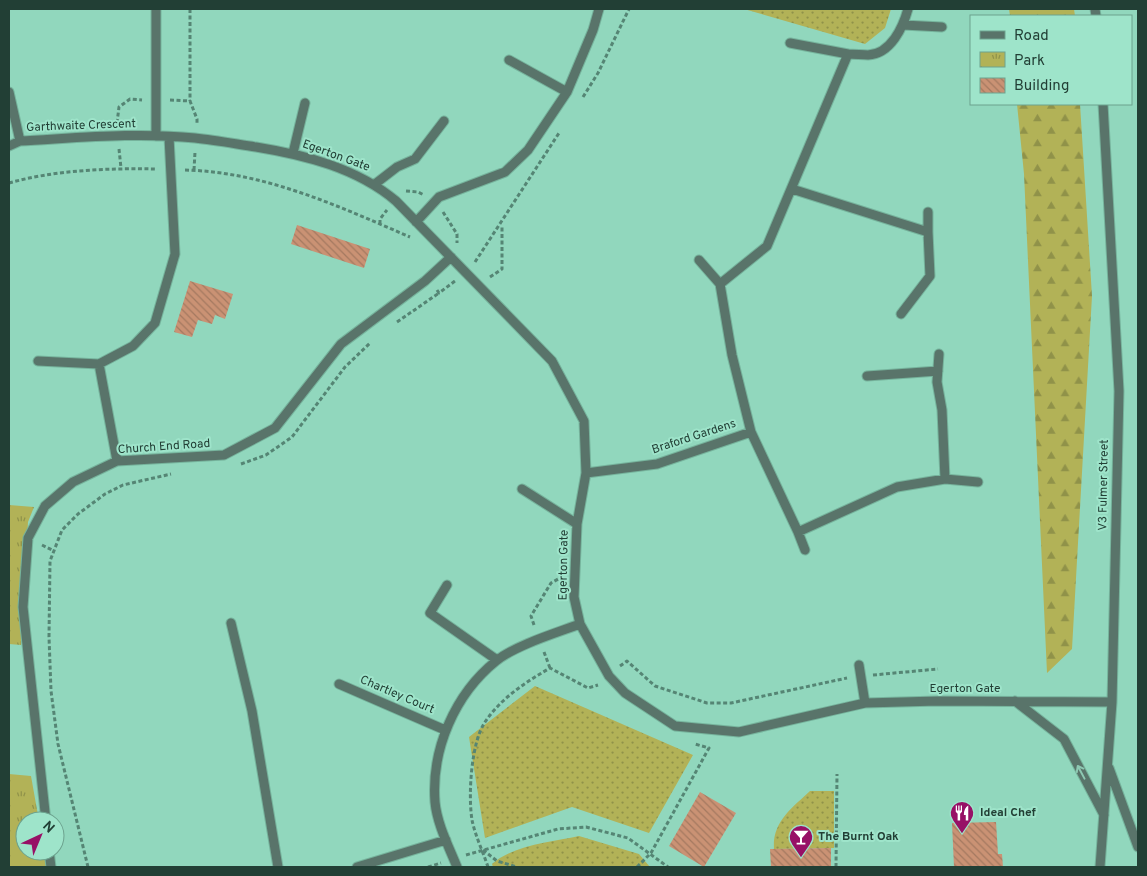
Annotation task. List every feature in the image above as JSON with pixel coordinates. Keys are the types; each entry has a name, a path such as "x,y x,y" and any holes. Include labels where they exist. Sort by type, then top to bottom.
{"street":[{"path":"156,9 156,136"},
{"path":"416,222 439,196 505,172 528,150 567,92 593,30 599,9"},
{"path":"790,43 848,54 870,55 889,46 903,26 908,9"},
{"path":"903,26 942,27"},
{"path":"700,260 720,284 767,246 848,54"},
{"path":"509,60 567,92"},
{"path":"9,92 20,141"},
{"name":"Egerton Gate","path":"293,153 305,102"},
{"name":"V3 Fulmer Street","path":"1100,867 1112,702 1119,392 1103,105"},
{"path":"375,184 397,167 415,160 444,122"},
{"name":"Egerton Gate","path":"156,136 196,138 293,153 356,174 375,184 396,201 552,361 584,421 586,473 578,524 574,597 580,624 609,676 625,694 675,726 738,732 764,728 865,703 1112,702"},
{"name":"Garthwaite Crescent","path":"9,146 20,141 156,136"},
{"path":"38,362 99,364 133,346 155,323 175,254 169,137"},
{"path":"792,189 928,232"},
{"path":"901,314 930,276 928,212"},
{"name":"Church End Road","path":"45,811 23,606 28,538 45,506 73,482 117,461 224,455 275,428 341,344 424,281 451,257"},
{"name":"Braford Gardens","path":"720,284 732,355 751,432 798,532 804,550"},
{"path":"939,354 938,371 945,479"},
{"path":"99,364 117,461"},
{"path":"867,376 938,371"},
{"name":"Braford Gardens","path":"586,473 657,464 751,432"},
{"path":"798,532 897,487 945,479 978,482"},
{"path":"522,489 578,524"},
{"path":"447,585 430,613 497,660"},
{"path":"231,623 252,711 278,867"},
{"path":"456,863 446,840 435,803 438,760 445,730 466,692 497,660 538,640 580,624"},
{"path":"859,665 865,703"},
{"name":"Chartley Court","path":"339,684 445,730"},
{"path":"1015,701 1064,739 1104,815"},
{"path":"1108,765 1138,847"},
{"path":"356,867 446,840"}],"path":[{"path":"190,9 190,101"},
{"path":"483,273 488,278 502,269 502,224"},
{"path":"474,264 478,268"},
{"path":"391,327 439,293"},
{"path":"236,466 266,455 292,437 345,367 374,339"},
{"path":"88,867 58,744 51,691 49,646 50,561 62,530 78,514 105,494 123,486 174,474"},
{"path":"488,867 472,820 471,768 475,746 485,722 517,689 550,668 588,688 598,685 627,661 655,686 707,703 732,703 860,676 938,669"},
{"path":"598,685 604,691"},
{"path":"636,867 651,853 709,748 693,743"},
{"path":"836,867 837,774"},
{"path":"428,867 456,863 482,850 558,829 586,827 628,838 668,867"},
{"path":"482,850 498,861 517,867"}],"green space":[{"path":"744,9 891,9 885,28 865,44"},
{"path":"1009,9 1074,9 1075,15 1010,15"},
{"path":"1017,105 1080,105 1092,296 1072,649 1047,673 1024,174"},
{"path":"9,505 34,507 28,522 21,645 9,644"},
{"path":"535,686 693,755 649,833 572,807 485,838 469,737"},
{"path":"9,774 31,776 37,811 15,811 15,861 46,861 47,867 9,867"},
{"path":"810,791 834,791 834,848 774,849 776,831 784,816"},
{"path":"579,836 639,854 650,867 493,867 492,864 501,858 522,848"}],"building":[{"path":"297,225 370,249 364,268 291,244"},
{"path":"190,281 233,294 225,319 215,315 212,324 198,320 192,337 174,332"},
{"path":"700,792 736,813 704,867 669,846"},
{"path":"996,822 998,854 1002,854 1003,867 954,867 952,823"},
{"name":"The Burnt Oak","path":"831,848 831,867 771,867 770,849"}],"place":[{"name":"Ideal Chef","path":"962,834"},
{"name":"The Burnt Oak","path":"801,858"}]}
